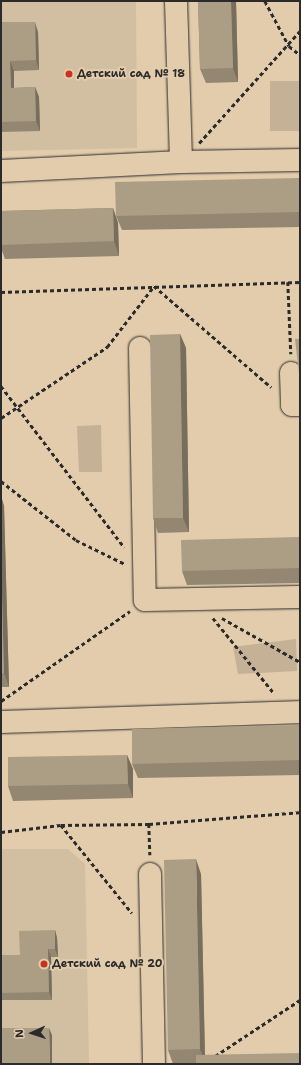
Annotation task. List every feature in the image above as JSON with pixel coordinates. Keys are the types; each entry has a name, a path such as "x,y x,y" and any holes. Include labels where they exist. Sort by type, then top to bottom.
{"lane":[{"path":"176,1 181,162"},
{"path":"1,171 181,162 300,160"},
{"path":"140,348 145,600 300,597"},
{"path":"291,373 296,405"},
{"path":"1,722 295,712"},
{"path":"150,874 154,1064"}],"path":[{"path":"265,1 289,46 300,55"},
{"path":"181,162 289,46 300,31"},
{"path":"288,282 291,373"},
{"path":"1,292 300,282"},
{"path":"154,286 296,405"},
{"path":"1,418 107,346 154,286"},
{"path":"1,481 76,540 145,574"},
{"path":"1,701 145,600"},
{"path":"211,616 295,712"},
{"path":"1,832 61,825 149,824 300,812"},
{"path":"149,824 150,874"},
{"path":"61,825 151,937"},
{"path":"214,1057 300,1000"}],"shaded area":[{"name":"Детский сад № 18","path":"1,1 136,1 137,148 1,151"},
{"path":"270,81 300,81 300,131 270,131"},
{"path":"101,425 102,472 79,472 77,426"},
{"path":"296,639 297,671 238,674 233,647"},
{"name":"Детский сад № 20","path":"1,849 68,849 85,864 89,1064 1,1064"}],"building":[{"path":"198,1 231,1 233,68 200,69"},
{"path":"1,22 35,22 36,60 10,61 11,88 35,87 36,121 1,122"},
{"path":"300,178 300,212 116,216 115,182"},
{"path":"113,208 114,241 1,245 1,211"},
{"path":"180,334 183,518 153,518 150,335"},
{"path":"295,339 300,339 300,373 299,373"},
{"path":"300,537 300,568 182,571 181,540"},
{"path":"1,557 4,673 1,673"},
{"path":"300,725 300,760 132,764 132,729"},
{"path":"127,755 128,784 8,786 8,757"},
{"path":"196,859 200,1049 168,1050 164,860"},
{"path":"55,930 55,949 48,949 49,992 1,993 1,955 20,955 19,931"},
{"path":"1,1028 49,1028 50,1064 1,1064"},
{"path":"300,1053 300,1064 196,1064 196,1055"}],"place":[{"name":"Детский сад № 18","path":"69,74"},
{"name":"Детский сад № 20","path":"44,964"}]}
